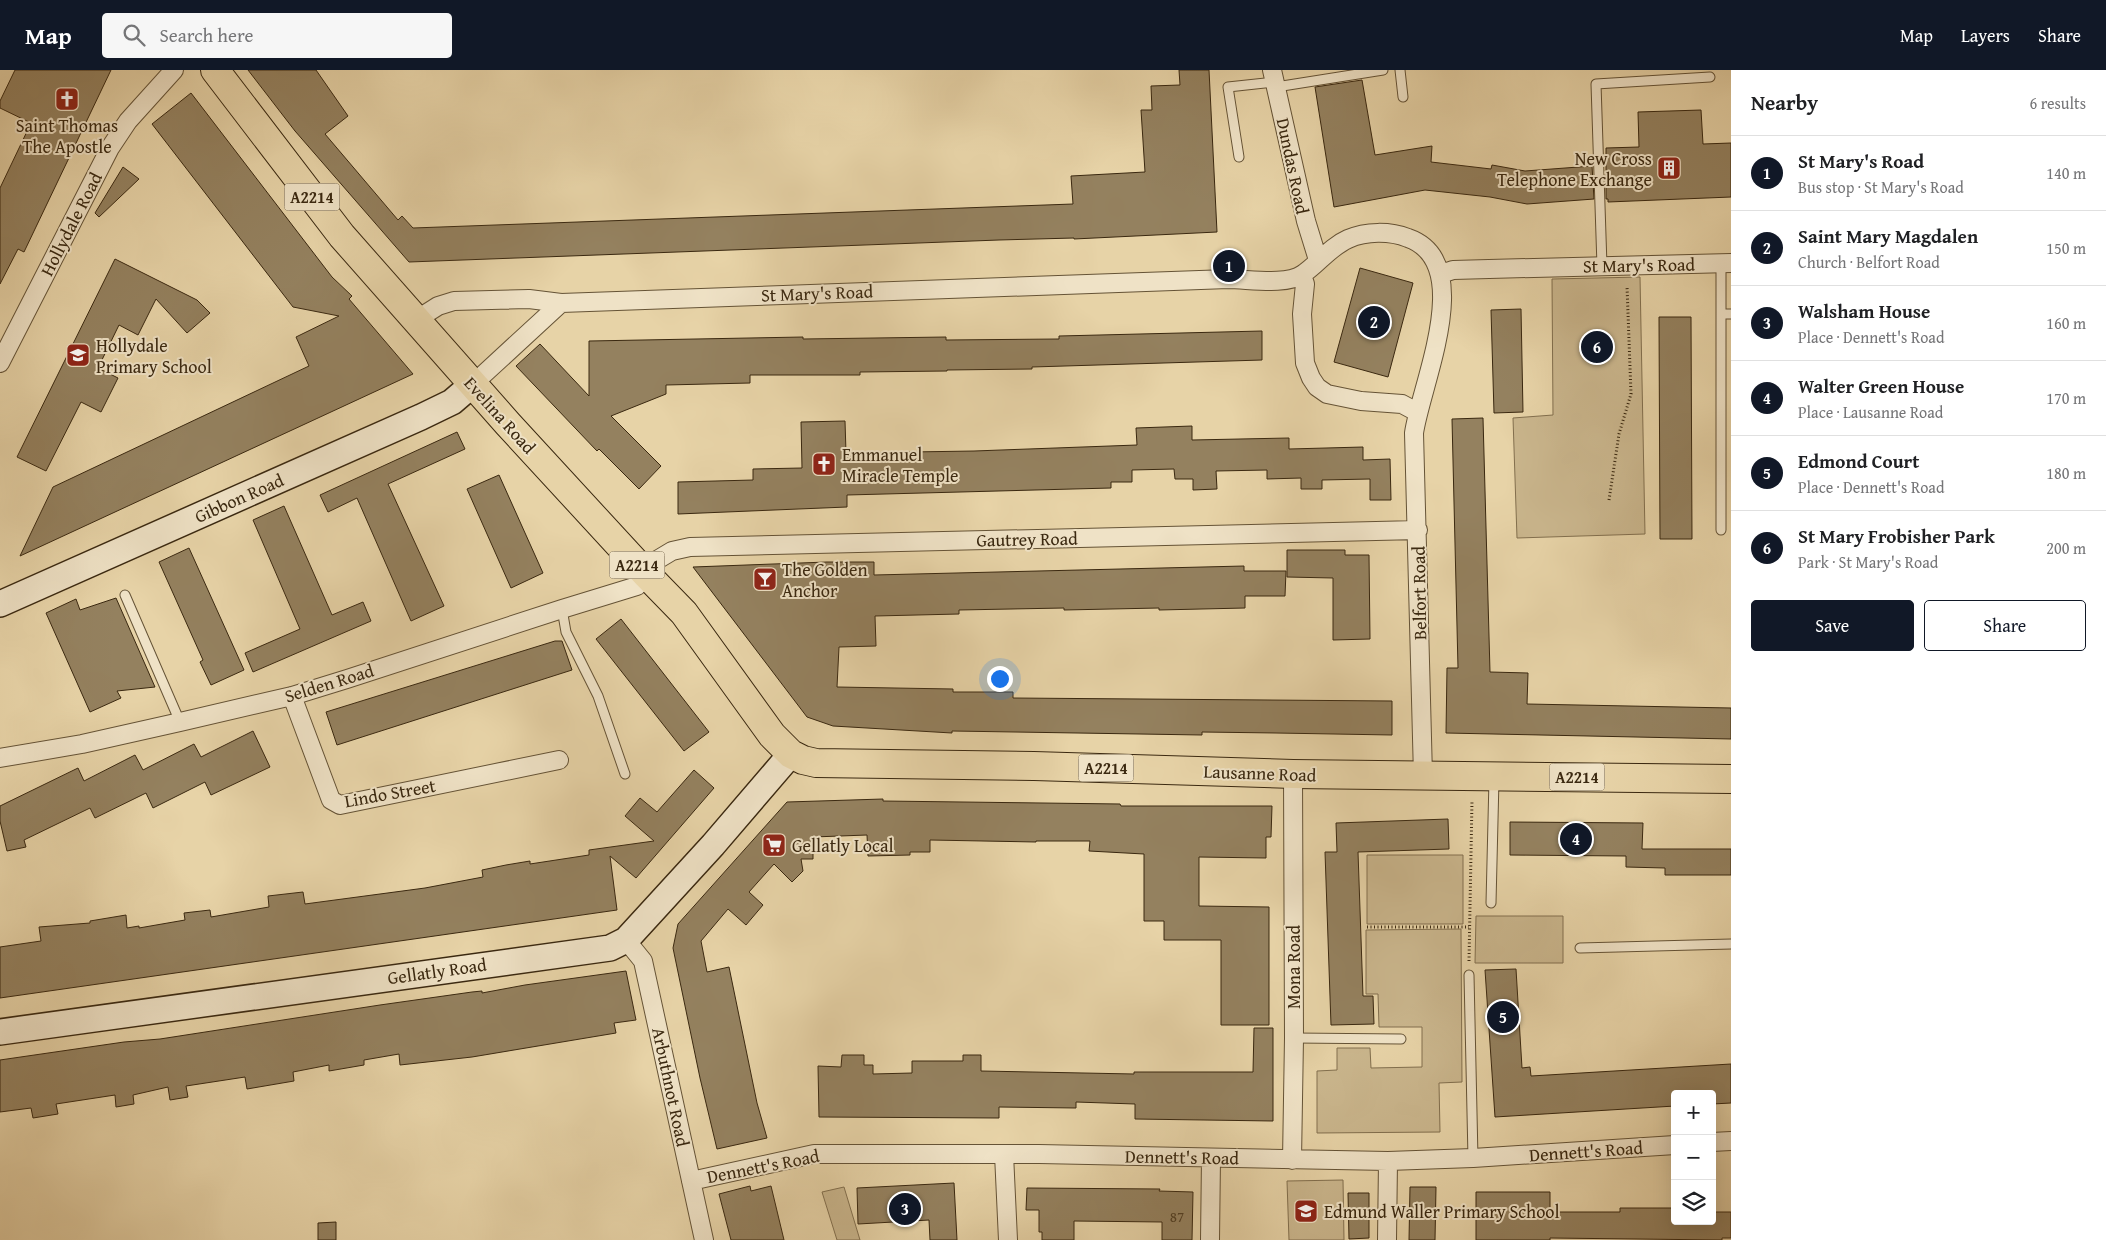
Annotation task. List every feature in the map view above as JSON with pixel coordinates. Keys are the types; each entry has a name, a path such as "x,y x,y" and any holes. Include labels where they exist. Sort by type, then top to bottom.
{"main road":[{"name":"Evelina Road","path":"215,70 342,236 473,384 647,575 684,612 754,712 772,735 791,754"},
{"name":"Gibbon Road","path":"0,604 421,418 452,402 473,384"},
{"name":"Lausanne Road","path":"791,754 803,760 816,763 1034,766 1293,774 1731,780"},
{"name":"Gellatly Road","path":"0,1032 610,948 626,940 713,845 791,754"}],"street":[{"name":"Hollydale Road","path":"0,363 110,148 128,121 174,70"},
{"name":"Dundas Road","path":"1275,80 1306,221 1318,260"},
{"path":"1417,412 1402,404 1327,394 1317,387 1304,362 1302,314 1305,284 1302,275 1318,260 1348,239 1366,234 1394,234 1410,238 1424,246 1433,257 1441,274"},
{"name":"St Mary's Road","path":"1441,274 1454,270 1726,263"},
{"name":"Belfort Road","path":"1423,776 1414,433 1417,412 1438,336 1442,295 1441,274"},
{"name":"St Mary's Road","path":"416,320 438,306 454,301 529,299 560,303 1228,278 1274,281 1302,275"},
{"path":"473,384 560,303"},
{"name":"Gautrey Road","path":"647,575 657,560 672,551 690,547 1418,530"},
{"name":"Selden Road","path":"0,758 82,744 292,696 637,586 647,575"},
{"name":"Lindo Street","path":"292,696 330,800 340,805 559,760"},
{"name":"Mona Road","path":"1292,1160 1294,1038 1293,774"},
{"name":"Arbuthnot Road","path":"626,940 643,961 704,1240"},
{"path":"1716,1142 1731,1141"},
{"name":"Dennett's Road","path":"691,1181 814,1154 1004,1154 1388,1161 1473,1158 1671,1145"},
{"path":"1004,1154 1008,1240"},
{"path":"1210,1240 1211,1158"},
{"path":"1387,1240 1388,1161"}],"lane":[{"path":"1239,157 1228,87 1275,80 1383,70"},
{"path":"1400,70 1404,97"},
{"path":"1602,266 1596,84 1710,77"},
{"path":"1721,530 1721,314 1726,263"},
{"path":"1721,314 1731,314"},
{"path":"125,596 180,722"},
{"path":"562,609 566,632 598,696 625,774"},
{"path":"1483,776 1490,903"},
{"path":"1580,948 1731,944"},
{"path":"1469,975 1473,1158"},
{"path":"1294,1038 1401,1040"}],"path":[{"path":"1609,500 1619,434 1631,394 1627,334 1626,266"},
{"path":"1469,975 1469,927 1483,776"},
{"path":"1367,927 1469,927"}],"shaded area":[{"path":"1640,277 1645,534 1517,538 1513,418 1553,415 1552,279"},
{"path":"1367,855 1463,855 1463,924 1367,924"},
{"path":"1476,916 1563,916 1563,963 1475,963"},
{"path":"1461,929 1462,1082 1439,1083 1440,1132 1317,1133 1317,1071 1337,1070 1337,1048 1370,1048 1371,1068 1422,1067 1422,1027 1379,1027 1378,994 1366,994 1366,930"},
{"path":"1343,1180 1344,1240 1289,1240 1287,1181"},
{"path":"844,1187 860,1240 837,1240 822,1192"}],"building":[{"path":"15,70 111,70 24,252 18,249 0,284 0,188 31,123 0,108 0,101"},
{"path":"248,70 316,70 348,116 325,134 398,220 402,216 413,228 1073,204 1071,176 1145,172 1141,110 1152,110 1151,86 1180,85 1179,70 1209,70 1217,232 1074,239 999,240 409,262 295,131"},
{"path":"1362,80 1375,155 1432,146 1431,162 1491,169 1492,165 1525,171 1592,166 1594,199 1527,204 1490,197 1425,190 1334,207 1315,87"},
{"path":"191,93 332,277 352,296 349,299 413,374 20,556 53,487 309,366 296,337 339,316 293,307 152,124"},
{"name":"New Cross Telephone Exchange","path":"1701,110 1703,144 1731,143 1731,197 1608,202 1608,199 1606,199 1606,148 1639,147 1638,112"},
{"path":"123,167 139,179 99,217 95,213"},
{"path":"115,259 197,300 210,313 187,333 156,299 138,335 119,325 98,368 118,378 101,412 81,402 46,471 17,457"},
{"path":"1360,268 1413,283 1388,377 1334,362"},
{"path":"1521,309 1523,412 1494,413 1491,310"},
{"path":"1659,317 1691,317 1692,539 1660,539"},
{"path":"1262,331 1262,360 1032,367 1032,369 860,372 860,375 750,375 750,383 666,385 666,394 611,416 661,466 639,489 599,449 597,451 516,366 540,344 589,396 589,341 803,337 803,339 946,337 946,340 1059,339 1059,336"},
{"path":"1483,418 1490,672 1528,673 1527,704 1731,708 1731,739 1446,733 1447,668 1458,668 1452,419"},
{"path":"845,421 846,453 974,451 1137,445 1136,428 1192,426 1192,440 1289,438 1289,449 1363,447 1363,460 1390,459 1391,500 1370,500 1370,479 1322,480 1322,489 1301,489 1301,478 1267,479 1267,470 1216,471 1217,489 1193,490 1193,479 1175,479 1174,469 1132,470 1132,482 1111,482 1111,488 847,495 847,507 678,514 678,482 753,480 753,469 802,468 801,422"},
{"path":"457,432 465,449 388,484 444,606 411,621 357,498 328,512 320,495"},
{"path":"499,475 543,573 511,588 467,489"},
{"path":"284,506 332,615 363,602 371,621 253,672 245,653 300,629 253,520"},
{"path":"189,548 244,670 211,685 200,662 203,660 159,562"},
{"path":"1287,550 1345,550 1345,555 1369,555 1370,639 1333,640 1333,578 1287,577"},
{"path":"874,562 874,575 1244,566 1244,571 1286,571 1285,596 1245,596 1245,608 959,610 959,614 875,616 876,646 839,647 837,687 953,689 953,692 1013,692 1013,698 1392,701 1392,735 1202,732 1202,735 952,731 952,733 833,726 807,717 693,567"},
{"path":"116,598 155,687 117,691 121,698 90,712 46,613 76,599 80,610"},
{"path":"621,619 709,732 684,751 596,639"},
{"path":"555,641 562,641 572,670 337,745 326,712"},
{"path":"253,731 270,767 211,795 205,782 153,808 146,793 95,818 90,808 24,840 26,847 7,851 0,821 0,806 78,768 84,781 135,755 143,770 194,744 201,757"},
{"path":"694,770 714,788 636,878 610,856 617,910 0,998 0,947 41,941 39,927 90,923 90,921 126,915 127,928 139,926 139,928 185,920 184,913 210,910 211,917 269,907 268,896 303,892 305,904 425,888 483,877 482,870 506,865 530,861 530,864 589,855 589,850 654,841 625,816 640,798 657,812"},
{"path":"883,799 883,801 1120,804 1121,806 1272,806 1271,837 1266,837 1266,858 1199,857 1199,906 1269,907 1269,1025 1221,1025 1221,940 1164,940 1164,921 1144,921 1144,854 1089,851 1090,841 930,840 930,852 910,852 910,855 868,856 867,835 813,837 813,859 801,859 803,871 792,882 774,864 749,892 763,905 746,925 728,909 701,941 707,972 729,967 757,1103 767,1138 717,1149 673,948 678,924 787,802"},
{"path":"1448,819 1449,849 1358,852 1363,996 1373,996 1374,1024 1331,1025 1325,852 1337,852 1336,823"},
{"path":"1510,822 1643,823 1642,849 1731,849 1731,875 1665,875 1665,868 1626,867 1626,856 1510,855"},
{"path":"1516,969 1522,1068 1530,1067 1531,1076 1731,1064 1731,1103 1716,1104 1716,1090 1671,1090 1671,1106 1495,1117 1485,970"},
{"path":"626,971 636,1020 614,1023 616,1033 472,1057 400,1065 399,1054 364,1060 364,1065 329,1071 329,1065 293,1072 294,1081 247,1089 245,1077 186,1086 188,1097 170,1100 168,1087 133,1095 134,1104 116,1107 115,1095 56,1104 58,1114 33,1118 31,1108 0,1112 0,1060 124,1042 160,1039 380,1005 472,992 482,991 482,993"},
{"path":"1254,1028 1273,1028 1273,1121 1135,1119 1135,1104 1076,1102 1076,1108 999,1107 999,1118 819,1117 818,1066 841,1067 842,1055 864,1055 864,1065 873,1065 873,1074 912,1073 912,1061 963,1061 963,1055 981,1055 981,1071 1134,1074 1134,1072 1253,1072"},
{"path":"954,1183 957,1240 930,1240 929,1220 858,1224 857,1188"},
{"path":"750,1186 751,1191 771,1186 784,1240 731,1240 719,1194"},
{"path":"1410,1187 1436,1187 1435,1240 1409,1240"},
{"path":"1027,1188 1160,1189 1159,1191 1193,1192 1192,1240 1162,1240 1162,1222 1074,1221 1074,1240 1042,1240 1042,1232 1039,1232 1039,1210 1026,1210"},
{"path":"1476,1192 1550,1192 1550,1212 1620,1212 1620,1208 1671,1208 1671,1225 1716,1225 1716,1212 1731,1212 1731,1238 1722,1238 1722,1240 1550,1238 1550,1240 1476,1240"},
{"path":"1348,1193 1369,1193 1369,1238 1349,1239"},
{"path":"336,1222 336,1240 318,1240 318,1223"}],"place":[{"name":"Saint Thomas The Apostle","path":"67,99"},
{"name":"New Cross Telephone Exchange","path":"1669,168"},
{"name":"St Mary's Road","path":"1229,266"},
{"name":"Saint Mary Magdalen","path":"1374,322"},
{"name":"St Mary Frobisher Park","path":"1597,347"},
{"name":"Hollydale Primary School","path":"78,355"},
{"name":"Emmanuel Miracle Temple","path":"824,464"},
{"name":"The Golden Anchor","path":"765,579"},
{"name":"Walter Green House","path":"1576,839"},
{"name":"Gellatly Local","path":"774,845"},
{"name":"Edmond Court","path":"1503,1017"},
{"name":"Walsham House","path":"905,1209"},
{"name":"Edmund Waller Primary School","path":"1306,1211"}]}
